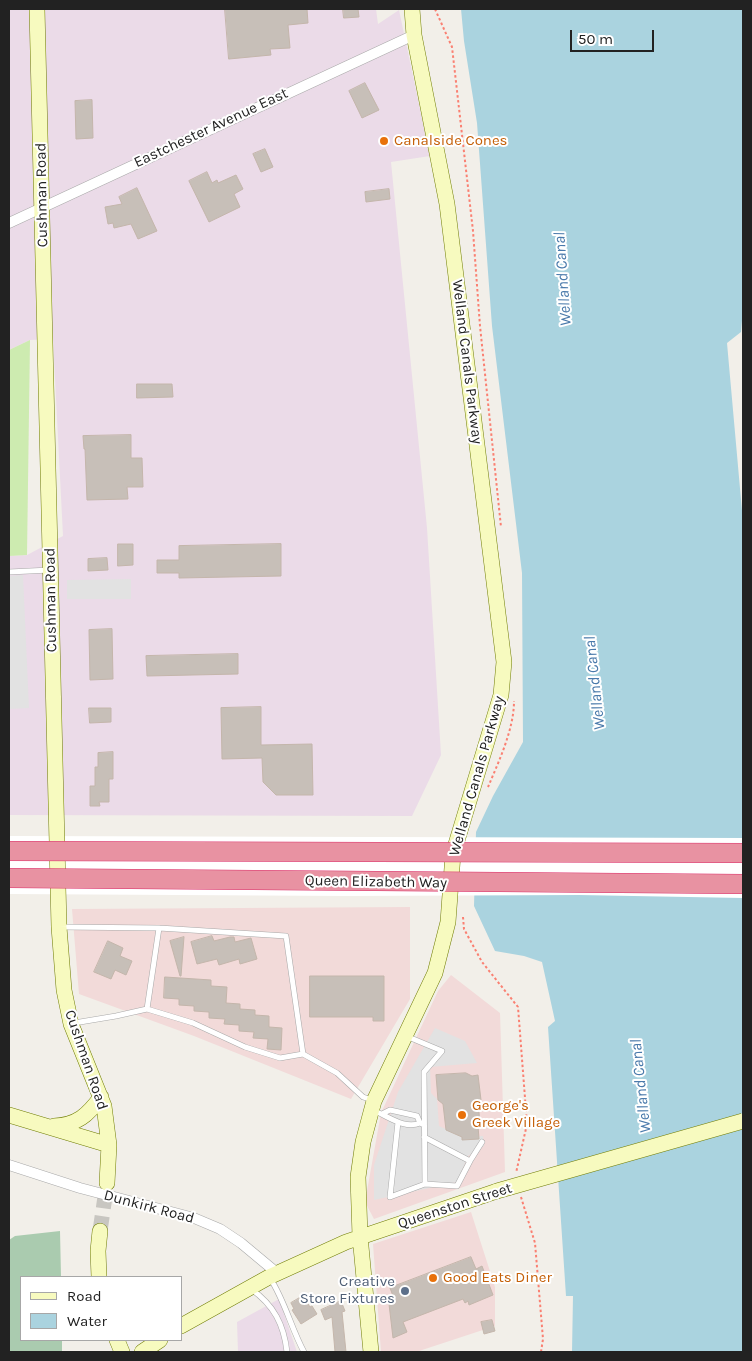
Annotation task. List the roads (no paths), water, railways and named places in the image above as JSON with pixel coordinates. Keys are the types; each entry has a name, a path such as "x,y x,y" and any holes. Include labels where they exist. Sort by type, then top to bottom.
{"highway":[{"name":"Queen Elizabeth Way","path":"9,851 743,853"},
{"name":"Queen Elizabeth Way","path":"9,878 743,884"}],"main road":[{"name":"Cushman Road","path":"37,9 58,927 64,990 71,1024 101,1097 106,1121 109,1145 107,1183"},
{"name":"Welland Canals Parkway","path":"371,1352 360,1236 358,1177 363,1142 406,1036 436,973 448,922 453,854 501,695 504,662 447,204 414,35 412,9"},
{"path":"46,1126 67,1125 80,1120 101,1097"},
{"path":"9,1114 109,1145"},
{"name":"Queenston Street","path":"182,1325 249,1287 360,1236 498,1191 743,1121"},
{"path":"99,1276 98,1251 100,1231"},
{"path":"142,1352 158,1341"}],"street":[{"name":"Eastchester Avenue East","path":"9,222 414,35"},
{"name":"Dunkirk Road","path":"9,1165 80,1188 194,1218 220,1229 241,1243 273,1275"}],"lane":[{"path":"9,572 50,570"},
{"path":"58,927 159,928 286,936 303,1054"},
{"path":"147,1008 159,928"},
{"path":"71,1024 147,1008 193,1023 245,1047 280,1058 303,1054 338,1073 387,1118 414,1126 422,1124"},
{"path":"406,1036 442,1051 424,1072 422,1124 425,1184"},
{"path":"376,1108 416,1116 422,1124"},
{"path":"398,1122 390,1197 425,1184 457,1186 482,1142"},
{"path":"424,1137 470,1161"},
{"path":"273,1275 297,1339 304,1352"},
{"path":"249,1287 265,1299 276,1315 285,1338 287,1352"}],"water":[{"name":"Welland Canal","path":"461,9 743,9 743,309 741,332 727,343 743,522 743,1352 572,1352 573,1296 566,1296 548,1027 555,1021 542,962 524,956 495,951 474,906 476,832 493,796 523,742 522,573 492,326 477,123"}],"tunnel":[{"path":"100,1231 107,1183"}],"place":[{"name":"Canalside Cones","path":"384,141"},
{"name":"George's Greek Village","path":"462,1115"},
{"name":"Good Eats Diner","path":"433,1278"},
{"name":"Creative Store Fixtures","path":"405,1291"}]}
